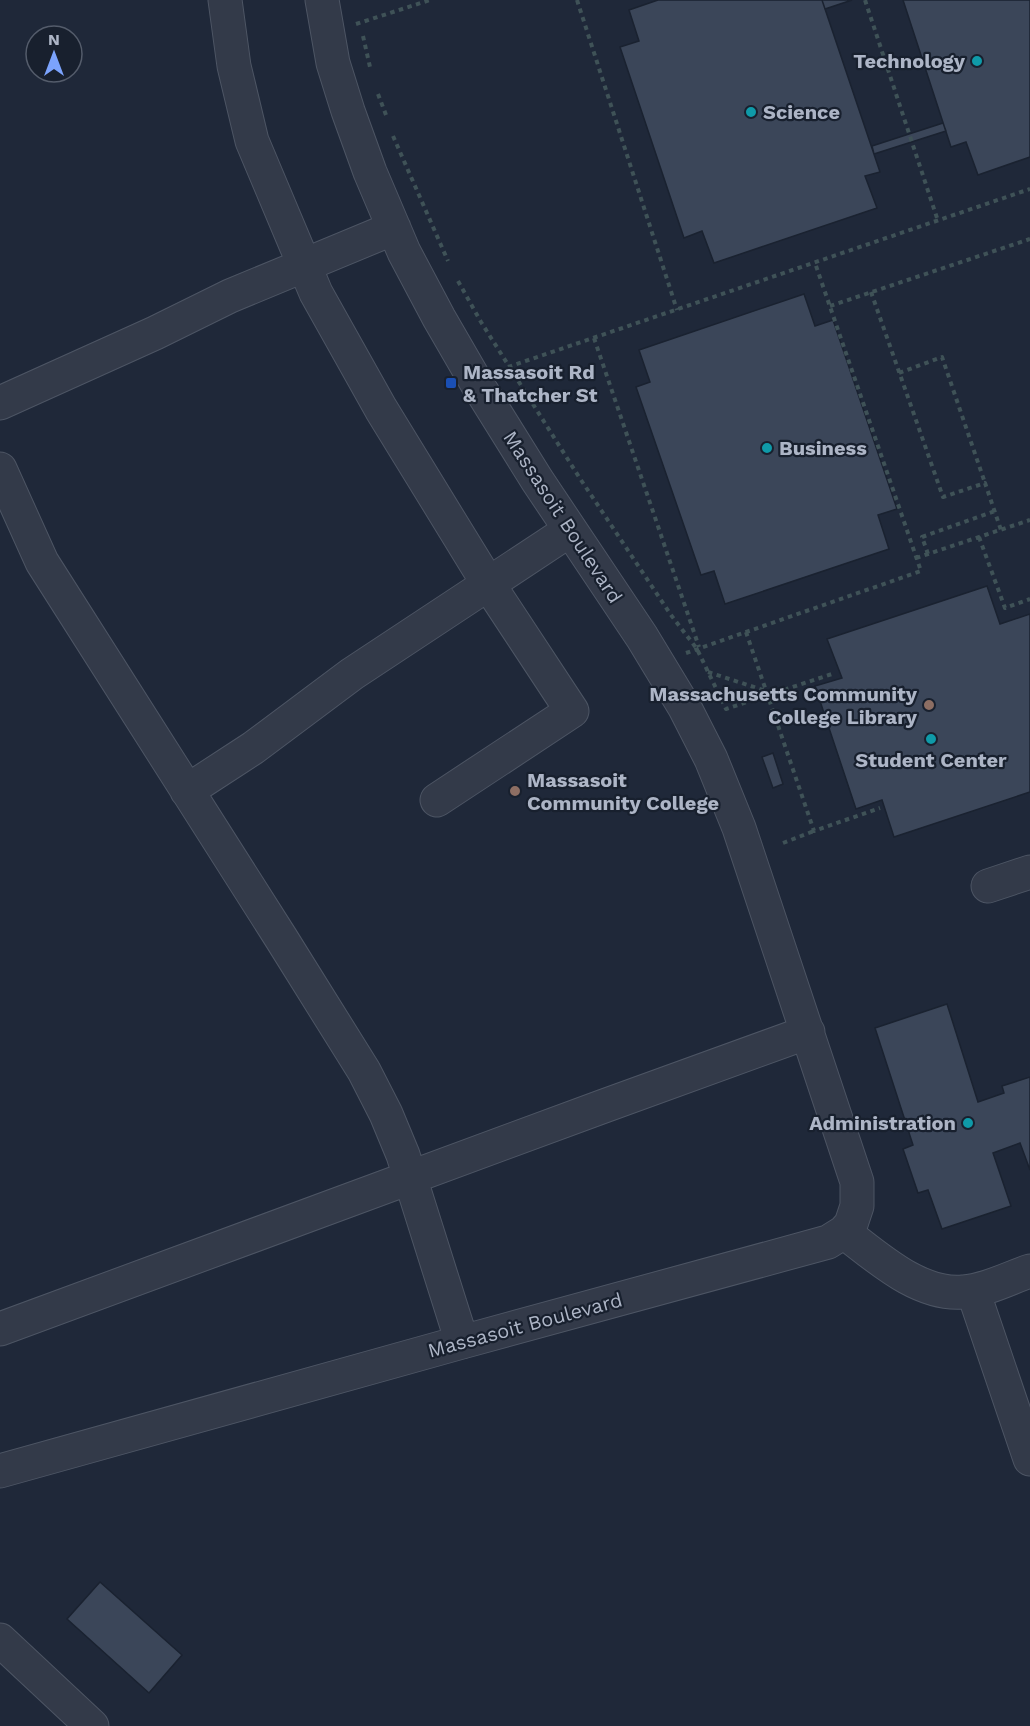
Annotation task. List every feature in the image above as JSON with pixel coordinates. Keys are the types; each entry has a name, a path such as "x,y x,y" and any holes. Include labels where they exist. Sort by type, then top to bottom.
{"street":[{"path":"225,0 234,66 252,141 316,293 381,409 489,585 572,711 437,800"},
{"name":"Massasoit Boulevard","path":"0,1471 828,1242 844,1232 851,1224 857,1206 857,1182 808,1032 739,828 699,734 657,664 469,371 439,318 394,228 370,172 333,63 322,0"},
{"path":"0,403 155,333 230,296 394,228"},
{"path":"0,469 42,562 364,1071 386,1114 411,1177 462,1342"},
{"path":"187,791 254,747 352,674 570,530"},
{"path":"988,886 1030,872"},
{"path":"0,1329 808,1032"},
{"path":"844,1232 883,1262 913,1280 942,1290 961,1293 973,1291 1030,1271"},
{"path":"973,1291 1030,1459"},
{"path":"0,1640 92,1726"}],"path":[{"path":"352,25 430,0"},
{"path":"577,0 677,310"},
{"path":"865,0 938,221"},
{"path":"358,12 371,73"},
{"path":"375,84 386,116"},
{"path":"390,127 449,265"},
{"path":"501,369 1030,189"},
{"path":"830,306 1030,239"},
{"path":"657,664 921,571 814,263"},
{"path":"454,274 509,367 579,477 671,615 698,648"},
{"path":"871,292 943,497 985,483"},
{"path":"594,338 698,648 707,672 726,709 767,693 835,673"},
{"path":"899,373 942,357 1001,530"},
{"path":"928,554 922,537 995,511"},
{"path":"916,558 1030,520"},
{"path":"980,537 1005,608 1030,599"},
{"path":"746,632 814,831"},
{"path":"707,672 767,693"},
{"path":"783,843 879,808"}],"building":[{"name":"Science","path":"658,0 822,0 880,172 865,176 877,208 714,263 702,231 684,238 620,47 639,41 629,10"},
{"path":"822,0 852,0 825,9"},
{"name":"Technology","path":"903,0 1030,0 1030,157 978,175 966,142 951,147"},
{"path":"943,123 946,131 874,154 872,146"},
{"name":"Business","path":"804,294 815,326 833,320 897,509 878,515 889,549 725,604 714,571 701,575 636,387 650,382 639,350"},
{"name":"Student Center","path":"987,586 1000,624 1030,614 1030,792 894,837 882,800 856,809 815,686 842,678 827,639"},
{"path":"773,753 783,784 773,788 762,757"},
{"name":"Administration","path":"947,1004 978,1102 1004,1093 1002,1086 1030,1077 1030,1170 1020,1143 993,1153 1011,1206 942,1229 928,1190 918,1193 903,1149 913,1145 875,1028"},
{"path":"100,1582 182,1655 149,1693 67,1619"}],"place":[{"name":"Technology","path":"977,61"},
{"name":"Science","path":"751,112"},
{"name":"Massasoit Rd & Thatcher St","path":"451,383"},
{"name":"Business","path":"767,448"},
{"name":"Massachusetts Community College Library","path":"929,705"},
{"name":"Student Center","path":"931,739"},
{"name":"Massasoit Community College","path":"515,791"},
{"name":"Administration","path":"968,1123"}]}
